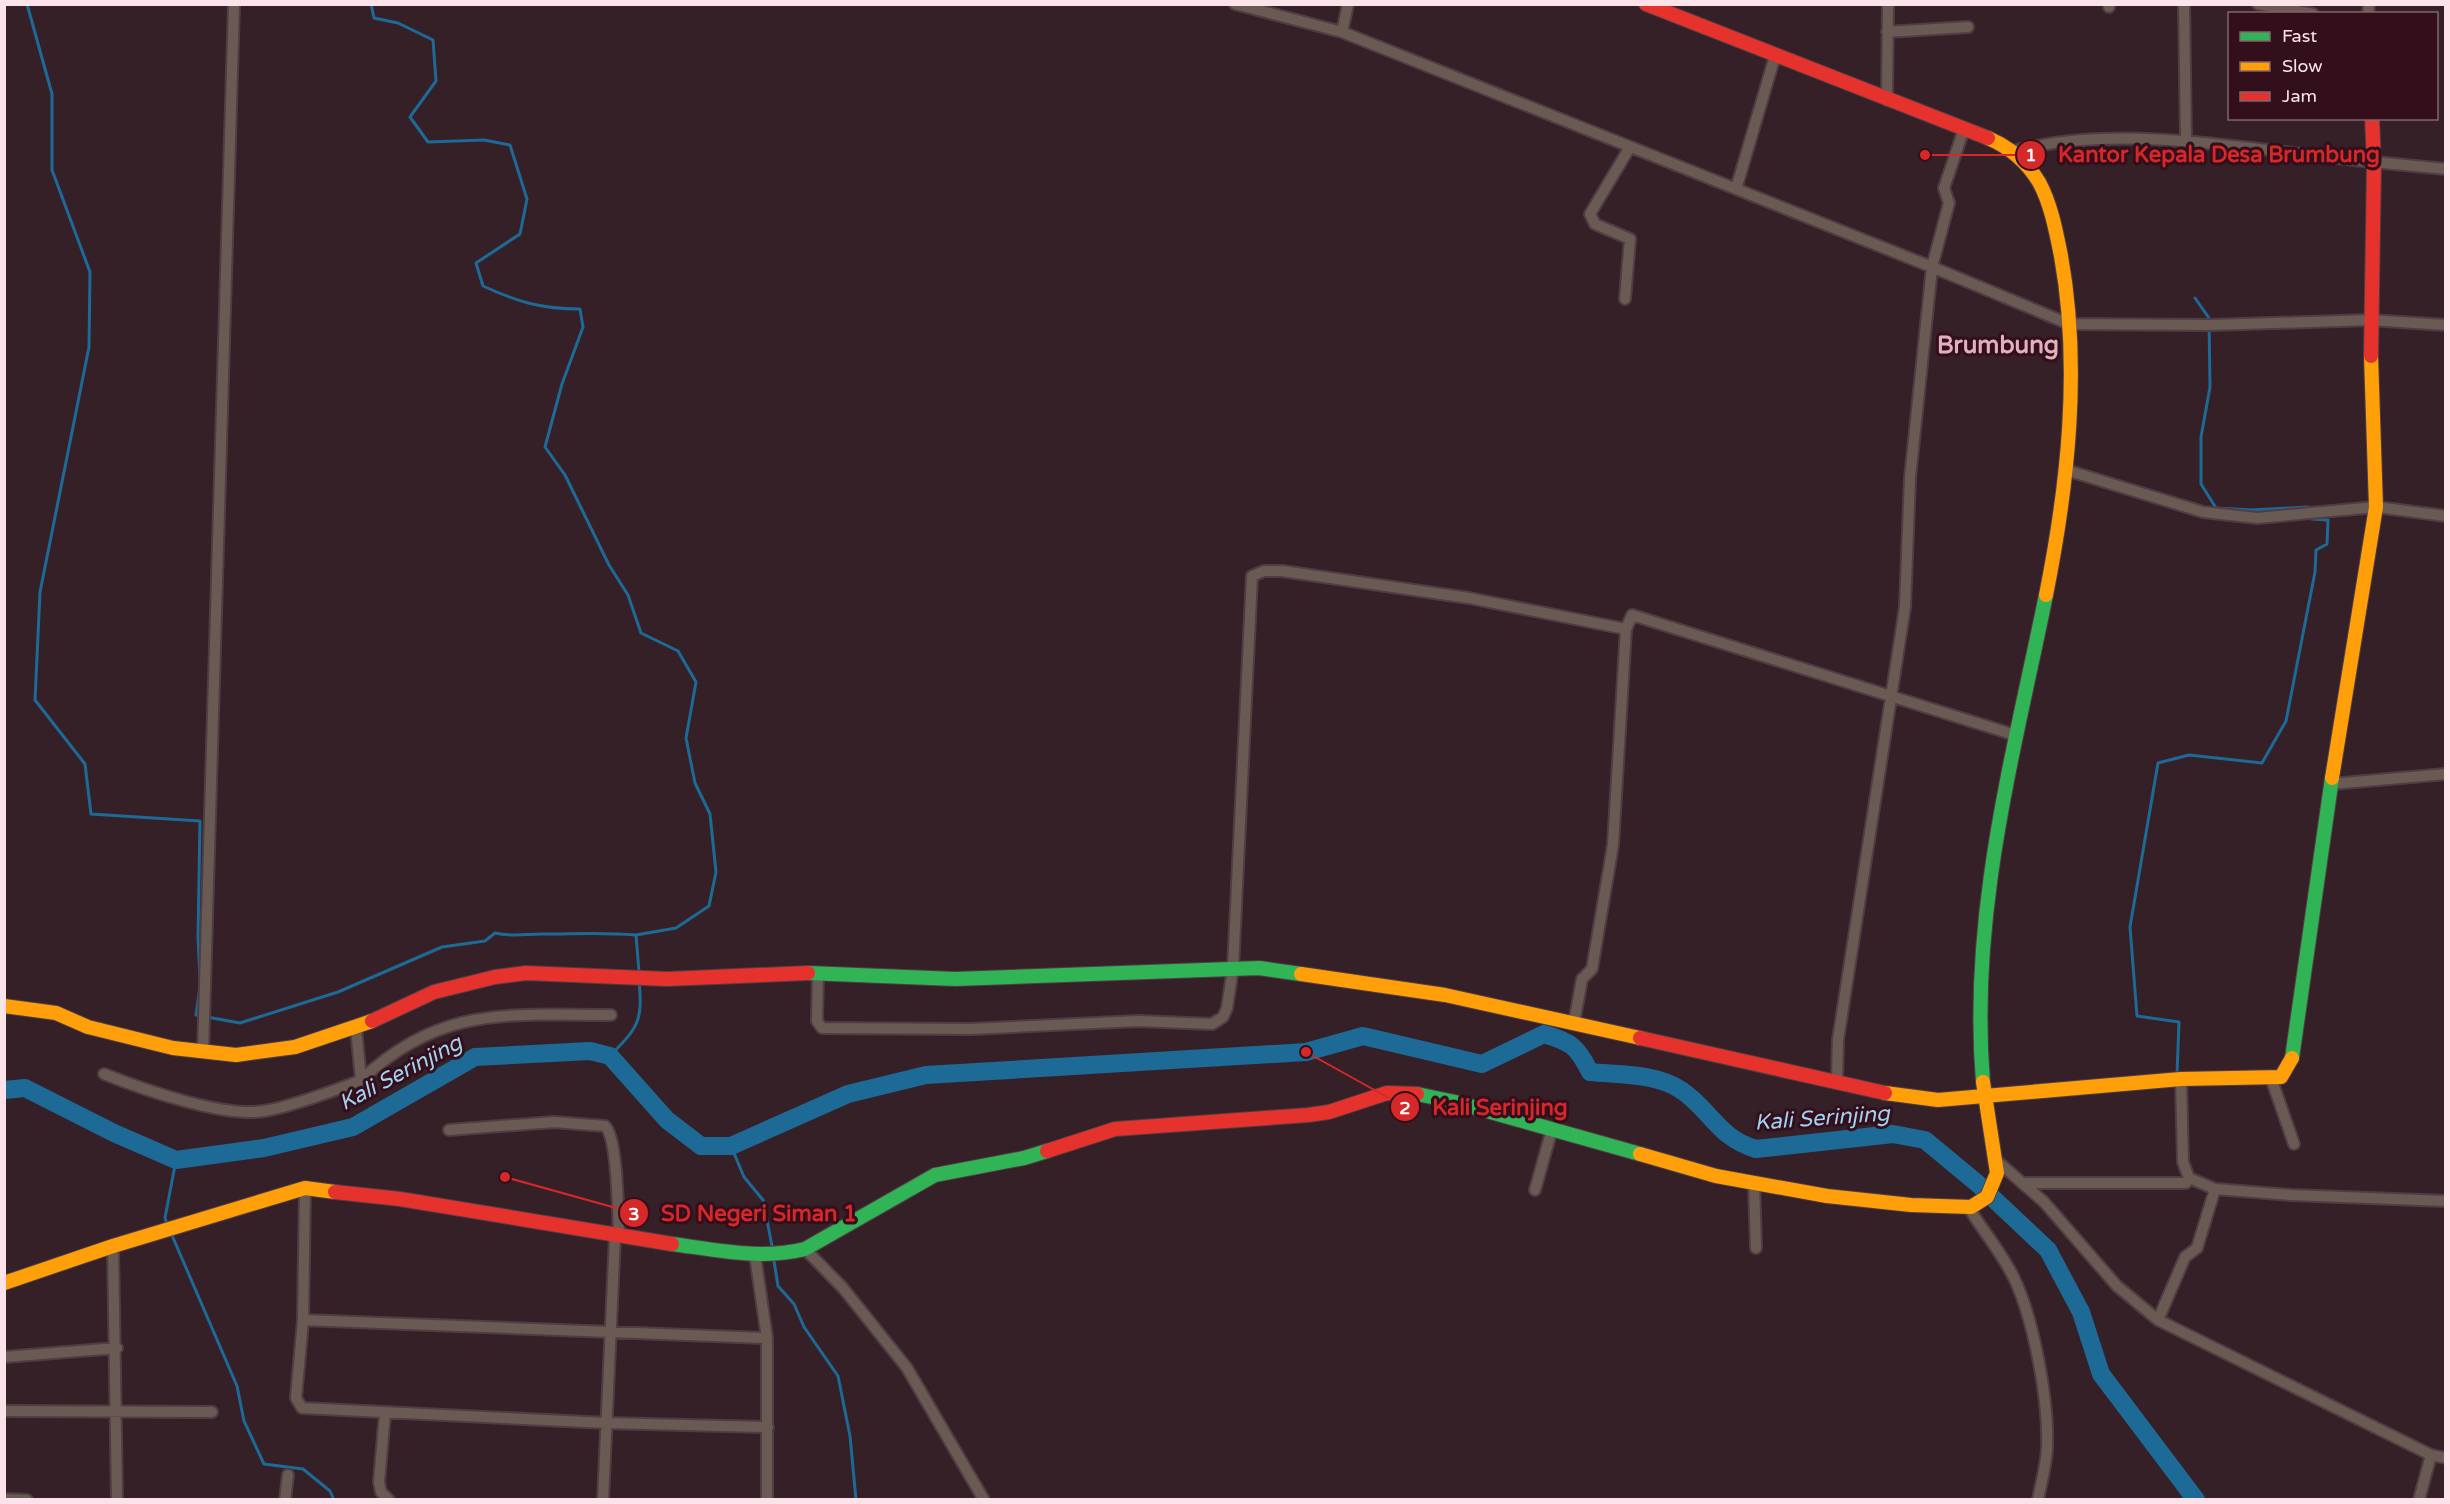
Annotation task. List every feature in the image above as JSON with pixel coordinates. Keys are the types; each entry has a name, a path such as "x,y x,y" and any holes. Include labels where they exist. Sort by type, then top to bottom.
{"street":[{"path":"203,1052 234,4"},
{"path":"1235,4 1342,32 1932,267 2068,324 2209,325 2370,320 2445,326"},
{"path":"1342,32 1348,4"},
{"path":"4,1283 268,1197 305,1188 400,1199 617,1236 759,1255 781,1255 805,1249 858,1219 884,1201 935,1174 1024,1158 1115,1129 1308,1115 1329,1112 1387,1093 1401,1092 1455,1101 1716,1176 1906,1206 1969,1208 1984,1201 1994,1187 1996,1160 1985,1097 1981,1026 1989,882 1997,811 2055,555 2066,470 2070,404 2068,324 2066,282 2056,232 2045,196 2030,169 2014,151 1964,129 1646,4"},
{"path":"1887,100 1888,4"},
{"path":"2184,4 2186,141"},
{"path":"2258,4 2302,12"},
{"path":"1887,32 1968,27"},
{"path":"1736,189 1775,56"},
{"path":"4,1006 56,1013 88,1028 173,1048 236,1055 271,1052 356,1028 434,992 495,976 543,972 625,978 707,978 818,973 955,979 1081,976 1233,968 1270,969 1445,995 1837,1080 1908,1098 1938,1100 2178,1080 2282,1077 2290,1065 2331,784 2376,507 2370,320 2374,163 2372,120"},
{"path":"1837,1080 1839,1040 1889,696 1905,607 1910,478 1932,267 1949,203 1944,188 1964,129"},
{"path":"2014,151 2063,141 2186,141 2445,169"},
{"path":"1625,299 1630,239 1595,224 1590,214 1630,147"},
{"path":"2066,470 2203,512 2257,518 2376,507 2445,516"},
{"path":"818,973 817,1021 822,1028 971,1029 1138,1021 1212,1024 1223,1017 1227,1008 1233,968 1252,576 1264,571 1282,571 1469,598 1626,629"},
{"path":"1574,1023 1582,979 1592,969 1613,845 1626,629 1628,619 1632,615 2014,735"},
{"path":"2331,784 2445,774"},
{"path":"104,1074 157,1095 225,1110 263,1112 361,1080 377,1065 415,1041 466,1020 508,1015 611,1015"},
{"path":"356,1028 361,1080"},
{"path":"2271,1078 2294,1144"},
{"path":"2178,1080 2183,1162 2188,1179"},
{"path":"449,1130 554,1122 606,1126 611,1133 617,1236 603,1500"},
{"path":"1534,1190 1552,1129"},
{"path":"1996,1160 2024,1183 2051,1210 2117,1286 2158,1320 2431,1455 2445,1458"},
{"path":"2024,1183 2186,1183 2188,1179"},
{"path":"2188,1179 2215,1190 2445,1202"},
{"path":"1754,1183 1756,1248"},
{"path":"305,1188 303,1320 297,1398 299,1405 312,1409 385,1413 607,1423 768,1427"},
{"path":"2158,1320 2185,1257 2197,1248 2215,1190"},
{"path":"1969,1208 2015,1280 2031,1330 2042,1386 2047,1435 2038,1500"},
{"path":"113,1246 117,1348 117,1500"},
{"path":"805,1249 843,1288 907,1368 984,1500"},
{"path":"759,1255 767,1338 767,1500"},
{"path":"303,1320 767,1338"},
{"path":"4,1357 117,1348"},
{"path":"4,1411 212,1412"},
{"path":"385,1413 379,1482 381,1492 389,1500"},
{"path":"2419,1500 2431,1455"},
{"path":"285,1500 288,1475"},
{"path":"4,1499 27,1500"}],"waterway":[{"path":"27,4 52,94 52,170 90,272 89,347 40,592 35,700 85,764 91,814 200,821 198,937 200,980"},
{"path":"371,4 374,18 398,23 433,40 436,81 410,117 428,142 484,140 510,145 527,199 520,234 476,263 483,286 530,304 580,309 583,327 562,384 545,447 565,475 609,565 628,595 641,633 678,651 696,682 686,738 695,783 710,814 716,872 709,906 676,928 636,935 639,972"},
{"path":"2195,298 2209,318 2210,387 2201,437 2201,484 2216,508 2252,510 2308,507 2309,509"},
{"path":"2177,1074 2179,1022 2137,1016 2130,927 2158,763 2189,755 2262,763 2286,721 2315,572 2316,550 2327,544 2328,520 2312,519 2311,516"},
{"path":"207,1017 240,1023 338,992 442,947 485,941 495,933 636,935"},
{"path":"610,1056 627,1038 636,1023 640,1006 639,981"},
{"path":"200,987 196,1015 200,1016"},
{"name":"Kali Serinjing","path":"4,1090 25,1088 114,1133 176,1160 264,1148 353,1127 475,1057 590,1051 610,1056 667,1120 701,1146 731,1146 848,1094 926,1075 1306,1052 1363,1036 1482,1064 1544,1034 1572,1046 1590,1072 1637,1076 1671,1084 1691,1098 1732,1138 1756,1149 1893,1134 1925,1140 1978,1184 2048,1250 2081,1312 2101,1374 2196,1500"},
{"path":"731,1146 744,1177 763,1200 773,1251"},
{"path":"167,1224 165,1218 176,1160"},
{"path":"171,1233 237,1386 244,1421 264,1464 303,1469 330,1491 334,1500"},
{"path":"774,1261 778,1286 794,1304 804,1327 838,1376 850,1436 856,1500"}],"traffic: fast":[{"path":"1983,1082 1980,1020 1982,958 1988,897 2008,776 2046,595"},
{"path":"2292,1058 2332,778"},
{"path":"808,973 955,979 1259,968 1301,974"},
{"path":"1417,1094 1455,1102 1640,1154"},
{"path":"672,1244 755,1254 805,1249 935,1175 1024,1158 1047,1151"}],"traffic: slow":[{"path":"1988,138 2003,146 2023,162 2043,190 2057,237 2067,298 2071,383 2066,469 2046,595"},
{"path":"2332,778 2376,507 2371,356"},
{"path":"1301,974 1445,995 1640,1038"},
{"path":"4,1006 56,1013 88,1027 173,1048 236,1055 295,1047 372,1021"},
{"path":"1885,1093 1938,1100 2181,1079 2281,1077 2292,1058"},
{"path":"1640,1154 1716,1176 1827,1196 1911,1205 1971,1207 1987,1197 1997,1173 1983,1082"},
{"path":"4,1283 113,1246 305,1188 335,1192"}],"traffic: jam":[{"path":"1646,4 1988,138"},
{"path":"2371,356 2374,163 2372,120"},
{"path":"372,1021 434,992 495,977 526,973 667,979 808,973"},
{"path":"1640,1038 1885,1093"},
{"path":"1047,1151 1115,1129 1308,1115 1329,1112 1387,1093 1417,1094"},
{"path":"335,1192 400,1199 672,1244"}],"place":[{"name":"Kantor Kepala Desa Brumbung","path":"1925,155"},
{"name":"Kali Serinjing","path":"1306,1052"},
{"name":"SD Negeri Siman 1","path":"505,1177"}],"district":[{"name":"Brumbung","path":"1998,345"}]}
